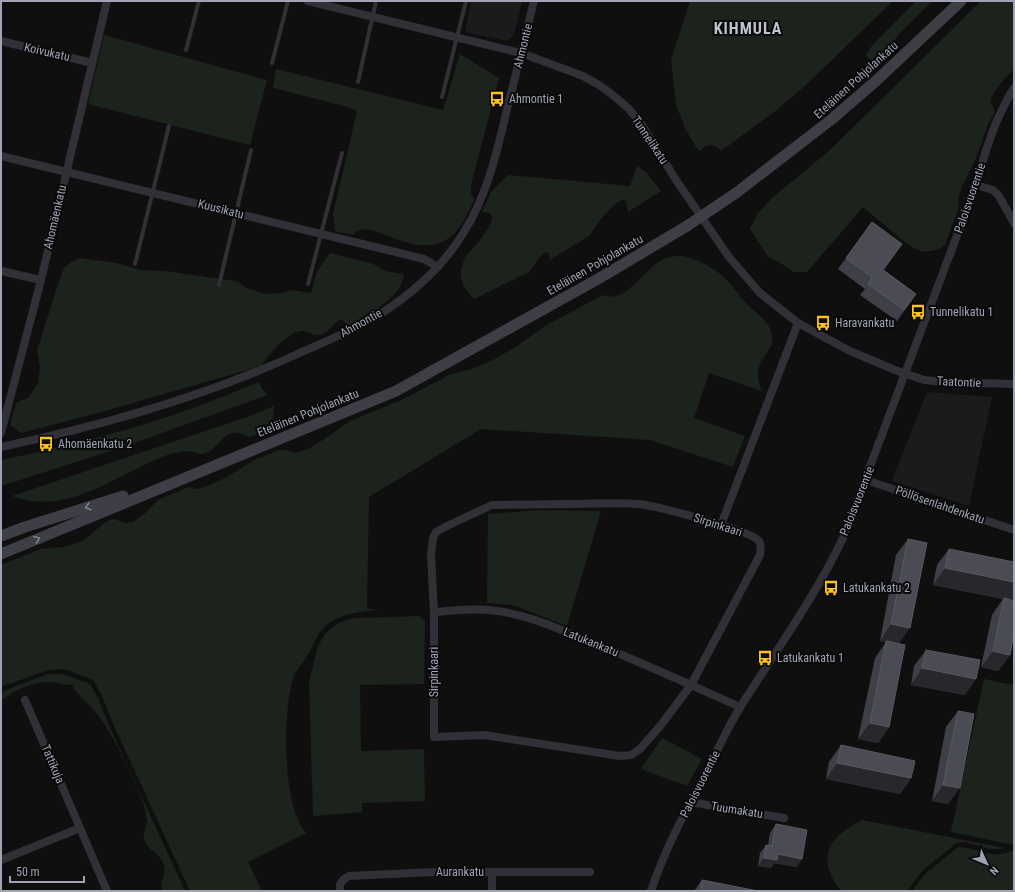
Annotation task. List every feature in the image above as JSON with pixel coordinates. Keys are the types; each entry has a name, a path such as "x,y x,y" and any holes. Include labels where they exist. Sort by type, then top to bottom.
{"main road":[{"name":"Eteläinen Pohjolankatu","path":"1,554 396,391 598,279 687,226 736,193 832,119 877,80 961,1"},
{"name":"Eteläinen Pohjolankatu","path":"1,536 192,474"}],"street":[{"name":"Ahomäenkatu","path":"1,433 41,280 107,1"},
{"name":"Tunnelikatu","path":"308,1 521,53 583,76 599,84 629,109 642,126 676,180 729,257 760,293 798,323 850,350 906,374"},
{"name":"Ahmontie","path":"1,447 128,416 194,396 273,366 358,327 400,300 438,267 454,248 482,196 498,149 534,1"},
{"name":"Koivukatu","path":"1,41 92,63"},
{"name":"Paloisvuorentie","path":"651,891 658,872 690,802 740,707 760,678 830,565 843,538 976,185 995,126 1014,88"},
{"name":"Kuusikatu","path":"1,156 427,260 438,267"},
{"path":"976,185 993,190 999,196 1014,223"},
{"path":"1,271 41,280"},
{"path":"721,525 798,323"},
{"name":"Taatontie","path":"906,374 924,380 943,382 1014,384"},
{"name":"Pöllösenlahdenkatu","path":"866,480 1014,530"},
{"name":"Sirpinkaari","path":"638,504 656,507 721,525 754,537 759,541 761,546 760,555 691,685 661,725 640,748 631,755 620,756 484,735 434,737 434,612 431,562 432,538 436,532 492,505 638,504"},
{"name":"Latukankatu","path":"434,612 471,609 520,615 563,630 662,671 740,707"},
{"name":"Tattikuja","path":"25,700 107,891"},
{"name":"Tuumakatu","path":"690,802 784,818"},
{"path":"1,860 80,828"},
{"name":"Aurankatu","path":"340,891 340,884 344,879 350,876 435,872 590,872"},
{"path":"492,872 492,891"}],"lane":[{"path":"186,50 199,1"},
{"path":"272,63 288,1"},
{"path":"358,82 376,1"},
{"path":"442,97 466,1"},
{"path":"135,264 169,126"},
{"path":"219,285 251,150"},
{"path":"308,284 342,153"}],"shaded area":[{"path":"471,1 522,1 514,35 507,41 465,32"},
{"path":"690,1 893,1 806,85 774,112 721,151 712,145 709,145 704,147 699,152 686,130 676,105 671,60"},
{"path":"916,1 932,1 901,32 877,61 869,59 866,55 870,48"},
{"path":"981,1 1014,1 1014,69 993,94 991,99 995,112 988,124 976,158 962,187 958,199 959,207 945,245 930,251 917,249 905,242 863,207 807,272 794,272 768,257 750,229 758,213 772,198 829,151"},
{"path":"104,35 267,80 250,145 88,104"},
{"path":"460,54 499,78 472,181 471,194 474,198 473,203 459,229 442,242 427,245 412,244 371,230 361,230 353,235 335,231 333,214 357,111 348,107 273,88 276,69 443,110"},
{"path":"637,166 647,173 661,191 628,212 626,201 623,200 618,202 600,220 589,236 550,260 549,253 545,252 529,272 474,299 466,289 461,278 463,264 467,255 486,231 492,217 489,213 482,212 491,192 508,175 630,186"},
{"path":"330,253 371,263 386,271 403,274 404,276 396,292 372,312 347,326 341,319 328,331 322,334 314,335 304,331 292,334 280,344 261,366 98,413 21,433 10,425 16,403 29,397 38,383 40,367 37,350 63,269 70,263 80,258 116,263 141,270 164,271 236,281 247,288 264,294 282,293 292,290 311,293 317,271"},
{"path":"683,256 706,264 729,282 745,302 767,323 772,334 771,346 760,364 758,372 762,391 709,373 694,418 745,436 733,467 650,440 481,429 369,497 367,608 377,610 346,615 334,620 324,627 294,676 287,711 286,757 292,802 298,820 306,833 248,862 262,891 190,891 115,728 101,694 93,680 64,669 48,670 1,687 1,565 41,549 63,547 80,542 104,523 112,519 125,523 133,522 144,514 158,500 188,487 197,489 210,485 227,477 254,460 279,450 286,450 294,453 308,449 350,421 401,400 451,374 472,369 495,359 517,346 545,326 603,295 611,297 620,295 635,284 657,263 664,259"},
{"path":"259,382 262,389 268,395 123,447 1,486 1,460 75,443 148,423 196,407"},
{"path":"927,392 992,397 969,506 892,481"},
{"path":"274,406 273,418 271,422 260,432 250,437 240,433 229,434 214,448 206,453 201,454 188,451 170,454 93,490 73,497 53,501 33,501 12,496 250,416"},
{"path":"539,510 601,511 567,626 513,605 487,603 488,514"},
{"path":"419,616 425,621 424,684 360,685 361,751 424,749 425,801 362,803 362,812 313,816 309,681 318,646 325,634 337,624 348,619"},
{"path":"48,674 63,674 90,684 97,696 111,730 185,891 163,891 161,884 165,869 160,858 148,846 144,839 147,821 145,809 139,792 120,751 107,728 72,684 65,685 47,682 32,684 19,689 1,701 1,692"},
{"path":"984,679 1014,685 1014,845 951,832"},
{"path":"662,738 702,759 687,786 641,769"},
{"path":"862,820 1005,848 989,849 965,842 956,843 921,872 907,891 841,891 833,879 829,868 827,858 829,849 841,834"},
{"path":"958,847 996,854 1002,854 1014,850 1014,891 912,891 924,875"}],"building":[{"path":"872,222 902,244 883,270 916,294 904,310 868,284 872,277 846,258"},
{"path":"908,539 927,543 910,628 891,624"},
{"path":"949,549 1014,562 1014,582 945,568"},
{"path":"1004,598 1014,601 1014,633 1010,655 993,651"},
{"path":"886,641 905,645 889,727 870,723"},
{"path":"926,650 980,660 976,679 922,668"},
{"path":"958,711 974,714 960,788 943,785"},
{"path":"841,745 915,761 911,778 837,763"},
{"path":"776,824 807,830 802,859 778,854 777,860 764,858 766,845 772,846"},
{"path":"702,880 758,891 700,891"}],"place":[{"name":"Ahmontie 1","path":"497,99"},
{"name":"Tunnelikatu 1","path":"918,312"},
{"name":"Haravankatu","path":"823,323"},
{"name":"Ahomäenkatu 2","path":"46,444"},
{"name":"Latukankatu 2","path":"831,588"},
{"name":"Latukankatu 1","path":"765,658"}],"district":[{"name":"KIHMULA","path":"748,28"}]}
